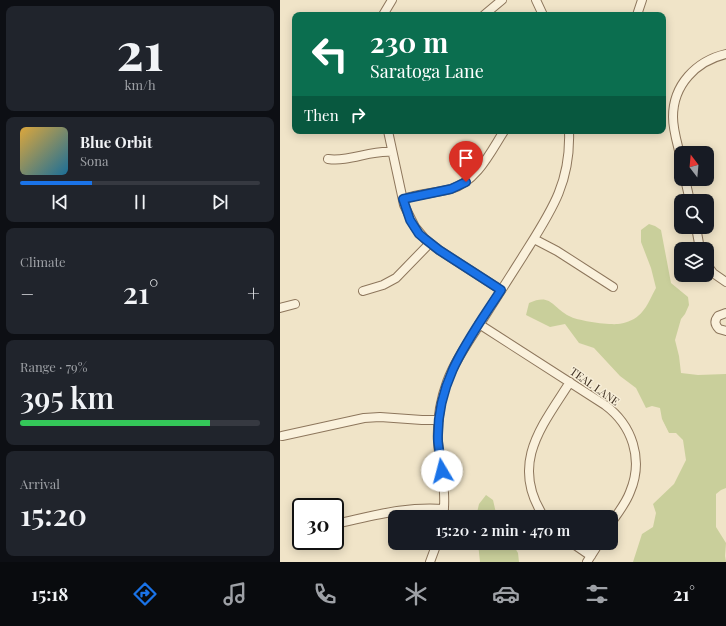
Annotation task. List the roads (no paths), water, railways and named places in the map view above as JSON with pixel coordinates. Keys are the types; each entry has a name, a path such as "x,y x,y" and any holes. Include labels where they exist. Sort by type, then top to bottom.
{"street":[{"path":"385,12 392,0"},
{"path":"488,12 502,0"},
{"path":"536,0 542,12"},
{"path":"638,12 642,0"},
{"path":"678,146 673,116 676,97 680,89 685,80 700,65 712,58 726,54"},
{"path":"389,134 403,199 407,212 419,234 430,243 501,290"},
{"path":"403,199 451,189 466,182 478,170 502,134"},
{"path":"444,510 443,482 438,440 439,420 443,395 453,368 479,324 550,213 561,190 569,154 569,134"},
{"path":"328,160 345,160 374,153 392,152"},
{"path":"534,239 557,251 613,287"},
{"path":"363,291 383,285 396,278 430,243"},
{"path":"714,275 726,282"},
{"path":"280,308 295,304"},
{"path":"726,313 718,316 715,321 719,329 726,331"},
{"name":"TEAL LANE","path":"479,324 605,404 614,412 626,427 633,443 636,468 633,484 625,502 618,512"},
{"path":"540,510 531,489 529,474 530,457 537,435 570,382"},
{"path":"282,436 364,418 380,417 439,420"},
{"path":"398,510 419,508 429,510"},
{"path":"344,522 388,512"},
{"path":"430,562 434,550"},
{"path":"579,550 589,559 595,550"}]}
